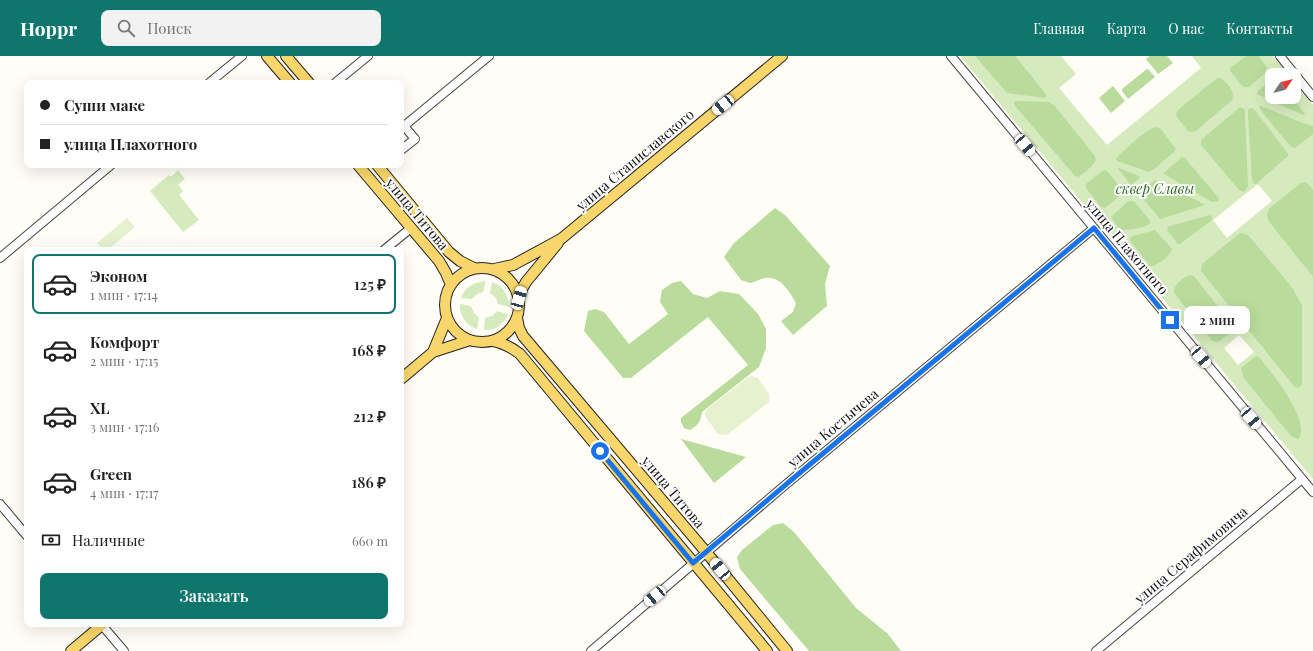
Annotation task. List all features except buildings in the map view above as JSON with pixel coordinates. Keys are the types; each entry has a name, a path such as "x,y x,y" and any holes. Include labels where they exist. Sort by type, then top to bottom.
{"main road":[{"path":"267,56 287,80"},
{"path":"286,56 306,80"},
{"name":"улица Станиславского","path":"561,239 782,56"},
{"name":"улица Титова","path":"361,168 438,261 446,273 450,285"},
{"name":"улица Титова","path":"382,168 449,252 460,261 474,268"},
{"path":"494,269 513,265 561,239"},
{"path":"519,298 510,280 503,273 494,269 483,267 474,268 467,270 450,285 446,294 445,306 447,318 456,331 463,337 470,340 481,342 492,341 503,336 513,326 517,318 519,298 526,282 561,239"},
{"path":"433,352 447,318"},
{"name":"улица Титова","path":"517,318 519,328 523,336 706,552 787,651"},
{"path":"404,376 433,352 470,340"},
{"name":"улица Титова","path":"492,341 503,343 512,347 527,362 767,651"},
{"path":"71,651 99,627"}],"street":[{"path":"214,80 242,56"},
{"path":"340,80 368,56"},
{"path":"404,148 415,139 404,126 489,56"},
{"name":"улица Плахотного","path":"951,56 1313,492"},
{"path":"1280,56 1313,97"},
{"path":"0,258 108,168"},
{"path":"388,247 411,228"},
{"name":"улица Костычева","path":"590,651 706,552 1094,228"},
{"name":"улица Серафимовича","path":"1096,651 1302,479"},
{"path":"0,504 24,532"},
{"path":"104,627 124,651"}],"green space":[{"name":"сквер Славы","path":"960,56 1061,56 1076,74 1059,88 1107,145 1201,68 1192,56 1273,56 1283,68 1265,68 1265,104 1301,104 1301,90 1313,105 1313,479","holes":["1258,184 1272,201 1227,238 1213,220","1239,335 1254,352 1238,365 1224,348"]},
{"path":"975,56 1015,56 1047,97 1007,93"},
{"path":"1150,56 1167,56 1173,63 1158,74 1146,59"},
{"path":"1246,56 1259,56 1267,68 1265,68 1265,73 1249,87 1245,87 1242,86 1230,71 1230,68"},
{"path":"1147,69 1155,77 1128,99 1122,89"},
{"path":"1217,78 1221,78 1231,88 1233,98 1197,130 1192,132 1188,131 1176,114 1179,109"},
{"path":"1113,86 1125,101 1111,113 1099,98"},
{"path":"1265,86 1265,98 1257,94 1258,91"},
{"path":"1015,101 1049,102 1055,106 1095,156 1096,160 1085,172 1078,177 1075,176 1016,107 1014,103"},
{"path":"1279,104 1297,104 1305,114 1303,115"},
{"path":"1259,106 1313,126 1313,134 1295,148 1291,147 1262,112"},
{"path":"1240,107 1244,109 1245,112 1248,186 1243,192 1239,190 1201,145 1201,140"},
{"path":"1248,109 1254,109 1289,155 1256,184 1254,184 1252,180 1248,115"},
{"path":"1156,127 1161,129 1176,149 1173,153 1149,172 1117,161 1116,159 1119,155 1129,146 1141,136"},
{"path":"1182,157 1185,158 1219,198 1218,201 1212,202 1164,174"},
{"path":"1119,168 1139,176 1140,178 1131,185 1118,169"},
{"path":"178,170 185,179 178,185 183,191 179,195 199,220 183,232 150,191 169,175 171,177"},
{"path":"1105,170 1123,191 1122,194 1105,208 1101,207 1085,185"},
{"path":"1155,180 1205,205 1160,219 1139,194"},
{"path":"1306,182 1313,190 1313,277 1270,223 1267,216 1270,208 1301,183"},
{"path":"1127,202 1135,202 1151,223 1140,228 1120,230 1111,217"},
{"path":"775,208 785,215 830,266 825,284 827,306 793,335 781,321 793,312 796,303 784,285 775,279 770,278 763,278 750,283 741,280 724,257 734,243"},
{"path":"1210,215 1212,220 1180,244 1178,244 1167,230 1170,226"},
{"path":"127,218 135,227 112,247 101,247 97,243"},
{"path":"1155,230 1172,249 1163,260 1153,266 1150,266 1130,241 1130,238"},
{"path":"1240,233 1249,236 1291,286 1302,305 1302,384 1299,388 1293,385 1201,271 1202,264"},
{"path":"1190,275 1194,276 1234,327 1232,332 1218,342 1212,341 1174,293 1175,287"},
{"path":"486,281 483,292 477,294 472,299 461,298 470,286"},
{"path":"681,281 693,294 707,298 720,291 739,294 758,314 766,329 766,348 759,367 702,412 699,423 690,430 684,428 681,418 748,365 708,317 631,378 623,378 584,331 588,311 595,309 604,312 629,344 668,314 660,302 662,290 672,283"},
{"path":"492,282 505,292 509,307 498,304 496,298 490,293"},
{"path":"460,304 471,306 474,313 479,318 477,329 473,328 464,320"},
{"path":"497,311 508,314 505,321 496,328 484,330 485,318 492,316"},
{"path":"1256,356 1259,357 1272,373 1295,409 1300,421 1301,431 1298,439 1291,436 1243,377 1241,368"},
{"path":"751,376 758,378 769,394 769,402 727,435 718,434 706,418 705,415 707,409"},
{"path":"681,439 746,457 714,483"},
{"path":"783,523 794,532 856,608 888,634 901,651 809,651 740,569 737,557 742,550 773,525"}],"route":[{"path":"600,451 693,563 1094,228 1170,320"}]}
